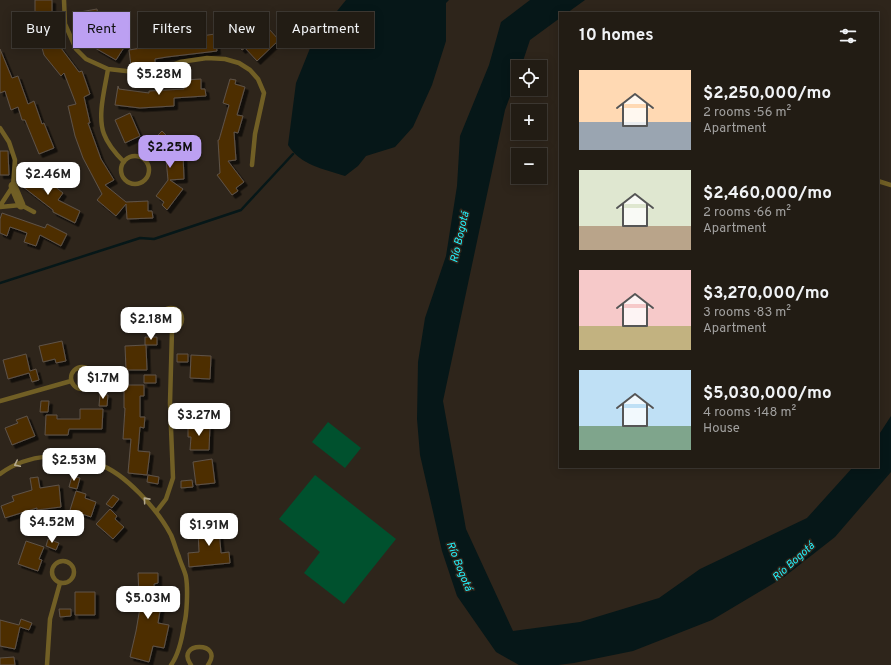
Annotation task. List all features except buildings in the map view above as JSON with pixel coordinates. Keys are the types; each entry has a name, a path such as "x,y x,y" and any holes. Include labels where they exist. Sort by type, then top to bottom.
{"street":[{"path":"13,186 21,205"}],"lane":[{"path":"64,0 65,24 76,49 86,59 108,69 126,72 144,72 161,69 180,62 207,58 225,59 239,63 250,70 258,79 264,93 255,134 252,165"},
{"path":"108,69 101,120 104,134 112,150 124,162"},
{"path":"0,128 9,142 15,160 13,186 0,207"},
{"path":"134,156 142,158 148,164 149,168 149,172 145,180 134,184 126,181 122,174 124,162 130,157 134,156"},
{"path":"879,180 891,184"},
{"path":"0,207 21,205 34,212"},
{"path":"170,308 177,309 183,317 179,327 172,330 165,328 160,322 163,311 170,308"},
{"path":"156,512 166,499 173,478 170,404 172,330"},
{"path":"80,367 88,368 93,376 92,384 83,389 76,387 71,381 72,373 80,367"},
{"path":"0,401 71,381"},
{"path":"0,474 24,461 44,456 63,455 99,464 116,474 137,490 156,512 171,535 186,578 186,617 179,648 170,665"},
{"path":"64,561 71,564 74,574 67,582 60,583 53,578 52,571 55,564 64,561"},
{"path":"47,665 50,619 60,583"},
{"path":"191,665 189,653 194,647 198,646 205,647 210,652 211,656 208,665"},
{"path":"179,648 189,653"}],"green space":[{"path":"328,422 361,448 345,468 312,442"},
{"path":"315,475 396,539 344,604 304,573 320,552 279,519"}],"water":[{"path":"346,0 449,0 446,3 446,41 432,85 413,127 395,147 366,156 358,166 345,176 306,162 293,152 288,145 296,83 310,48 374,48 374,12 336,12"},
{"name":"Río Bogotá","path":"530,0 585,0 568,12 559,12 559,19 530,40 523,60 511,60 511,94 505,110 443,401 466,529 513,631 580,622 659,598 700,569 807,518 852,468 879,468 879,434 891,416 891,472 835,537 784,577 712,620 633,651 574,663 558,665 519,665 496,652 457,596 442,551 420,455 417,419 418,362 425,318 446,256 457,186 460,136 489,65 501,22"}],"waterway":[{"path":"0,283 140,238 154,239 241,210 293,154"}]}
